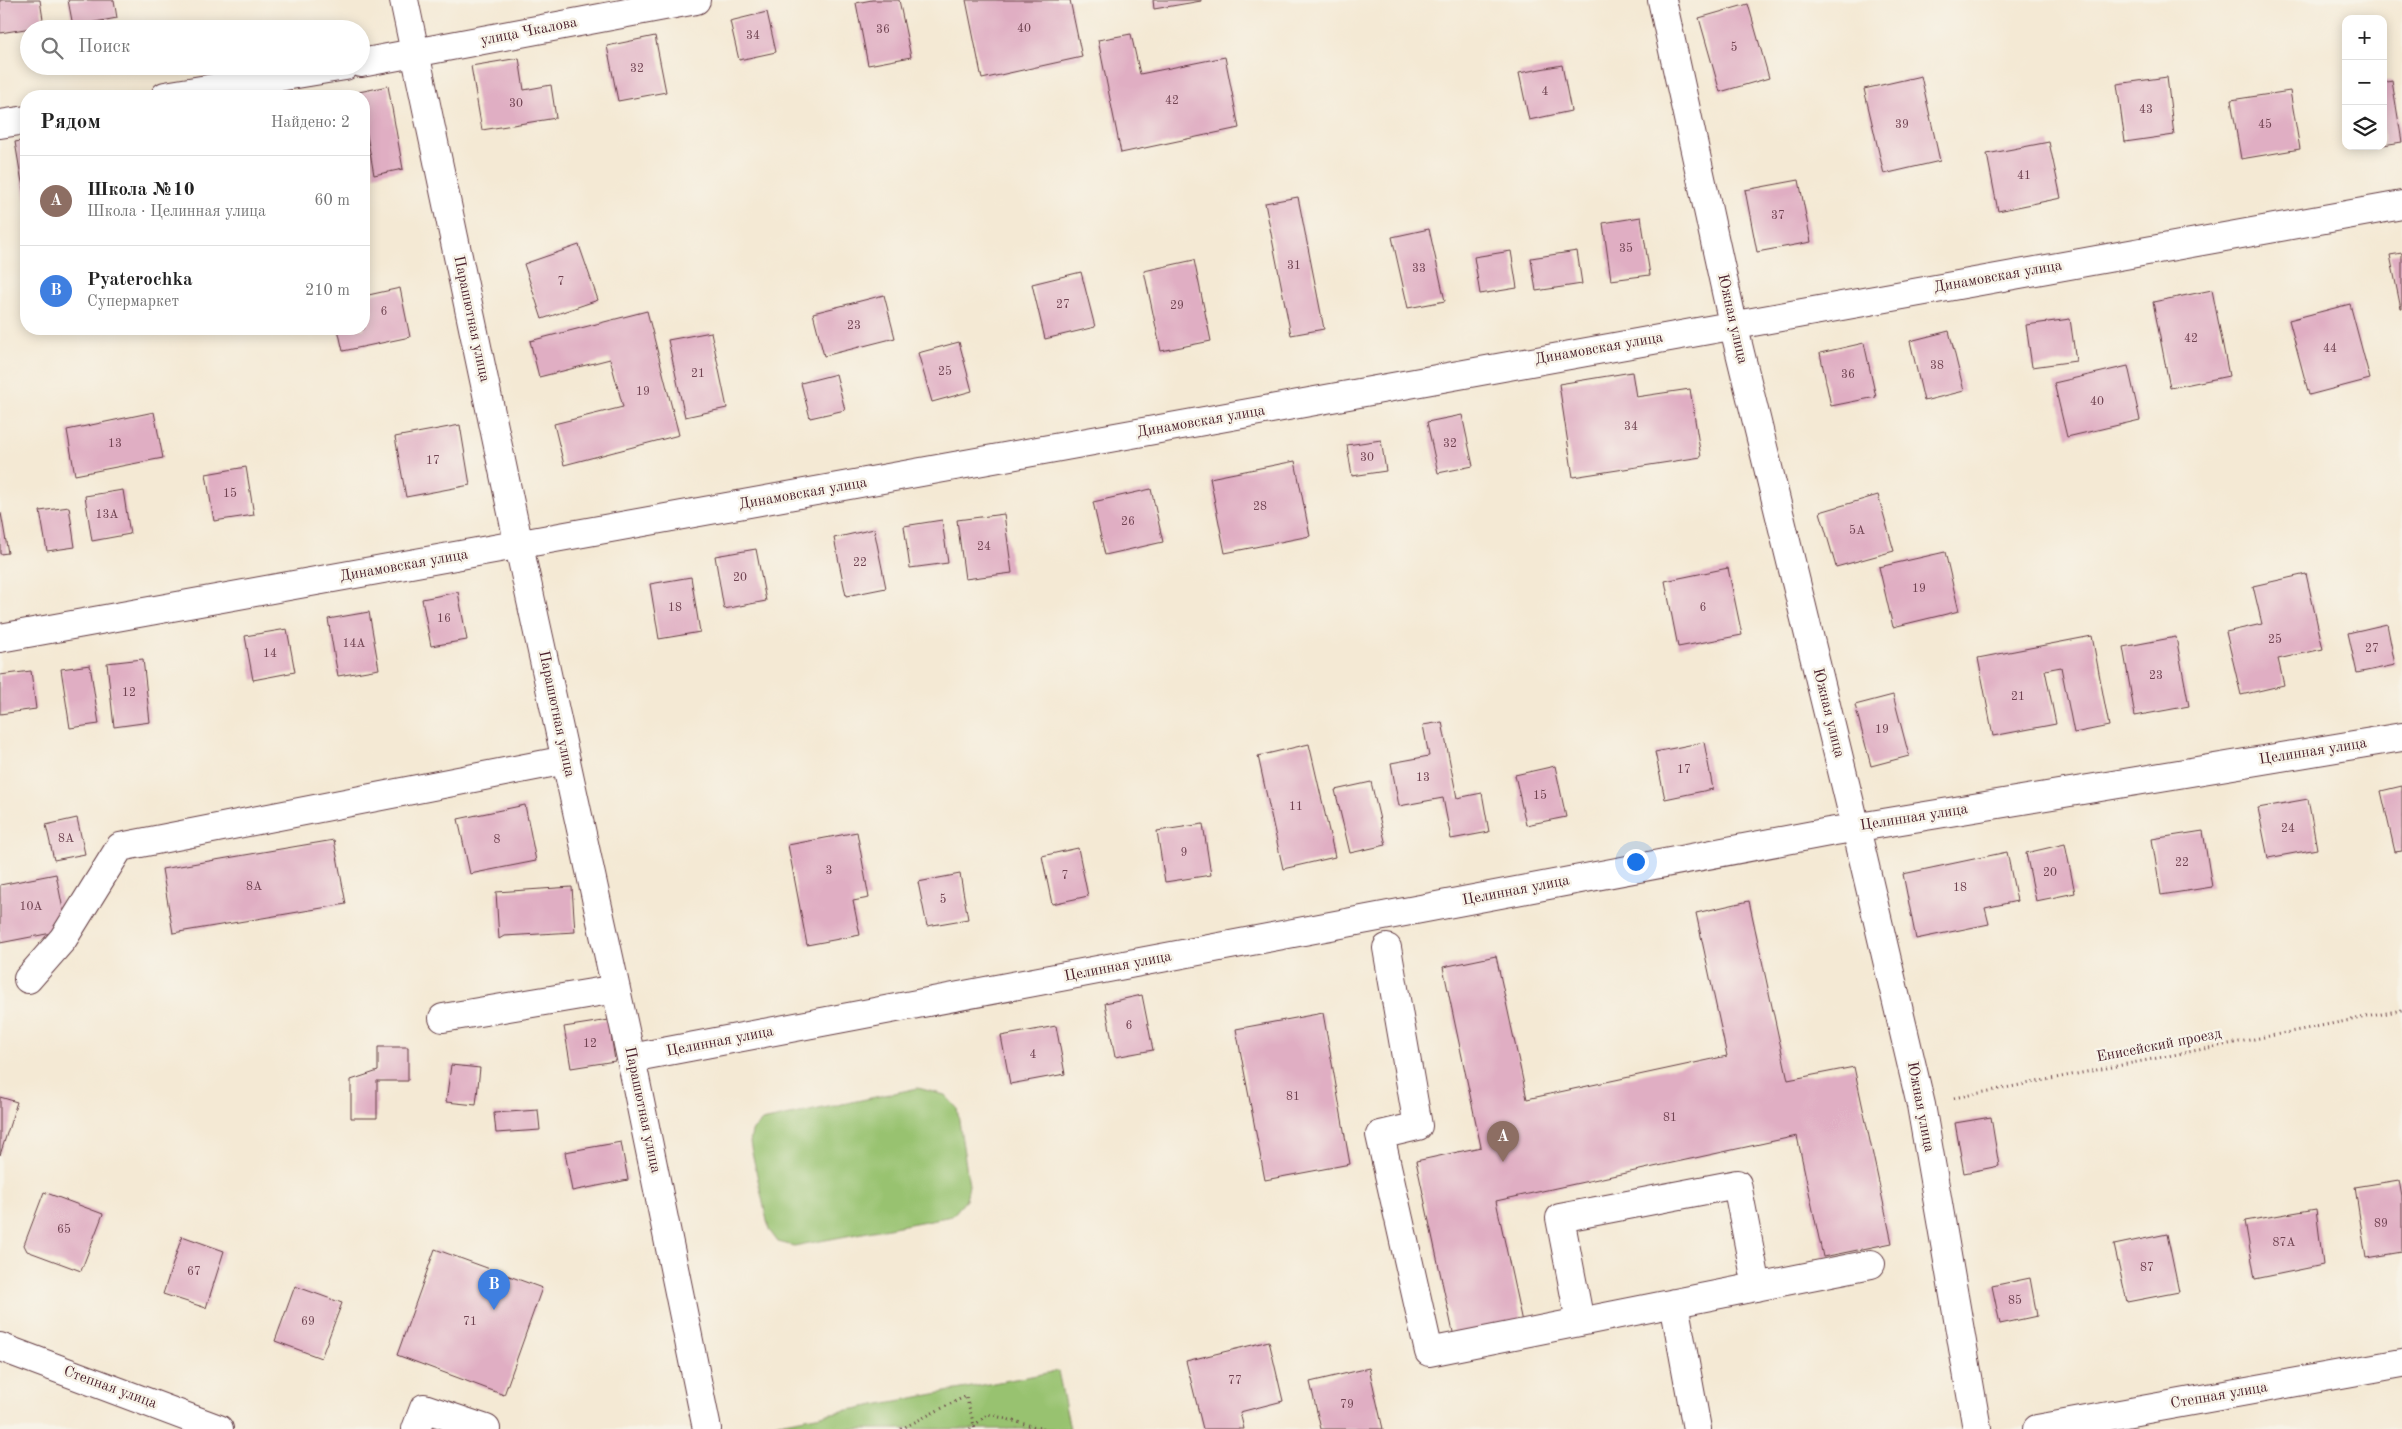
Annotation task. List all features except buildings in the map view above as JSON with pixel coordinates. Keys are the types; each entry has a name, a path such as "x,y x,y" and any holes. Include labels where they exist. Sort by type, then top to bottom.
{"street":[{"name":"Парашютная улица","path":"404,0 519,546 631,1058 707,1429"},
{"name":"улица Чкалова","path":"370,62 696,0"},
{"name":"Южная улица","path":"1662,0 1732,324 1856,828 1921,1104 1977,1429"},
{"path":"201,90 291,75"},
{"path":"0,124 20,121"},
{"name":"Динамовская улица","path":"0,638 519,546 1732,324 2402,205"},
{"name":"Целинная улица","path":"631,1058 1856,828 2402,737"},
{"path":"28,980 63,939 120,846 566,760"},
{"path":"1387,948 1418,1126 1380,1135 1429,1352 1871,1264"},
{"path":"442,1018 616,988"},
{"path":"1580,1322 1560,1218 1737,1184 1757,1287"},
{"path":"1674,1303 1697,1429"},
{"name":"Степная улица","path":"0,1347 219,1429"},
{"name":"Степная улица","path":"2037,1429 2402,1363"},
{"path":"416,1429 424,1408 486,1429"}],"path":[{"name":"Енисейский проезд","path":"1921,1104 2402,1010"},
{"path":"901,1429 966,1396 975,1427"},
{"path":"970,1429 975,1427 988,1414 1043,1429"}],"green space":[{"path":"918,1088 945,1095 957,1108 969,1185 966,1200 952,1216 794,1246 778,1242 769,1230 750,1143 752,1131 762,1121"},
{"path":"1058,1371 1070,1429 757,1429 757,1427"}],"place":[{"name":"Школа №10","path":"1503,1162"},
{"name":"Pyaterochka","path":"494,1310"}]}
